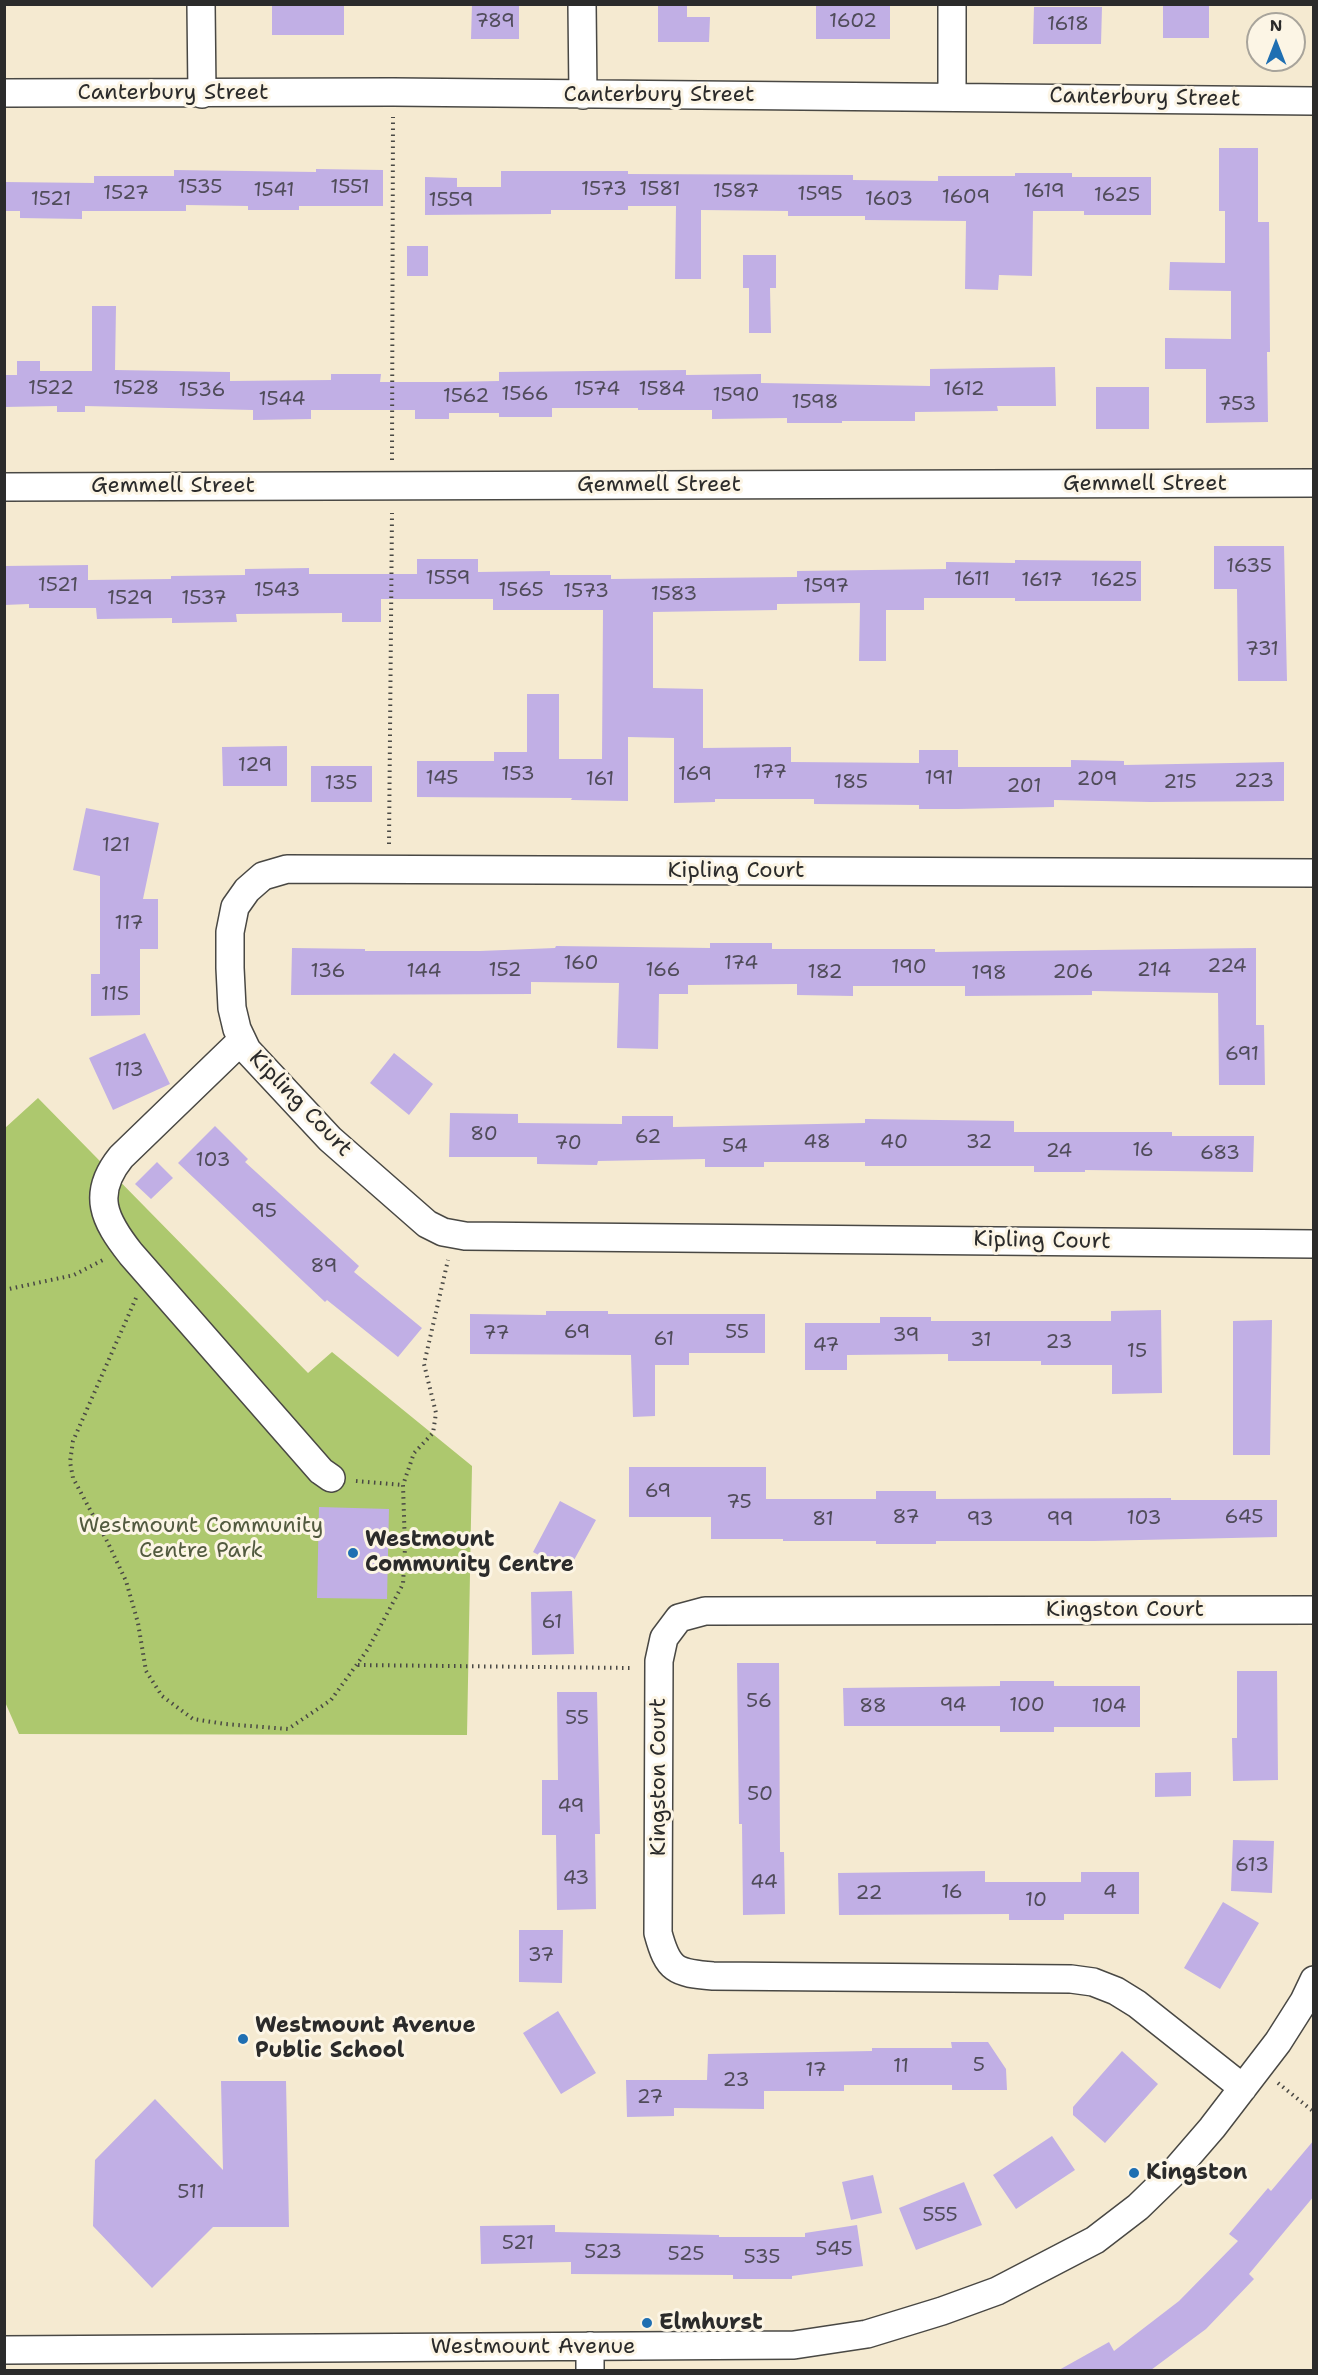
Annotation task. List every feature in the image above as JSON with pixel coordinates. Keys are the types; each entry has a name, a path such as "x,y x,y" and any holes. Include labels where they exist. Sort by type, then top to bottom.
{"street":[{"path":"201,4 202,94"},
{"path":"582,4 583,95"},
{"path":"952,4 952,96"},
{"name":"Canterbury Street","path":"4,93 393,92 1314,100"},
{"name":"Gemmell Street","path":"4,487 1314,483"},
{"name":"Kipling Court","path":"1314,873 287,869 263,876 247,890 235,908 230,932 232,1008 237,1029 248,1050 330,1139 428,1224 443,1232 489,1236 1314,1244"},
{"path":"242,1040 121,1157 110,1171 104,1186 104,1202 107,1216 125,1247 321,1471 331,1478"},
{"name":"Kingston Court","path":"1251,2078 1116,1991 1093,1982 1071,1979 713,1976 688,1974 675,1968 664,1955 658,1933 659,1668 664,1638 679,1618 705,1611 1314,1610"},
{"name":"Westmount Avenue","path":"4,2350 590,2358 794,2345 867,2334 997,2291 1095,2240 1138,2207 1174,2172 1251,2078 1304,2001 1314,1980"}],"path":[{"path":"147,1272 73,1441 70,1461 73,1478 126,1581 138,1623 146,1671 162,1696 193,1719 225,1725 288,1729 331,1700 368,1649 403,1584 405,1548 403,1485 414,1453 433,1433 436,1413 424,1364 453,1234"},
{"path":"4,1290 74,1275 125,1247"},
{"path":"331,1478 403,1485"},
{"path":"357,1665 659,1668"},
{"path":"1251,2078 1314,2112"}],"green space":[{"name":"Westmount Community Centre Park","path":"38,1098 308,1373 332,1352 472,1466 467,1735 19,1734 5,1702 5,1128"}],"building":[{"path":"272,4 344,4 344,35 272,35"},
{"path":"472,4 519,4 519,39 471,39"},
{"path":"658,4 687,4 687,17 710,17 709,42 658,42"},
{"path":"816,4 890,4 890,39 816,39"},
{"path":"1163,4 1209,4 1209,38 1163,38"},
{"path":"1034,7 1102,7 1101,44 1033,44"},
{"path":"1219,148 1258,148 1258,222 1269,222 1268,422 1206,423 1206,369 1165,369 1165,338 1231,339 1231,291 1169,290 1170,262 1225,263 1225,211 1219,211"},
{"path":"316,169 383,170 383,206 299,206 299,210 248,210 248,206 186,205 186,211 82,211 82,219 20,218 20,211 4,211 4,182 94,183 94,176 174,176 174,170 316,172"},
{"path":"501,171 853,175 853,180 938,181 938,176 1015,176 1015,173 1072,173 1072,177 1151,177 1151,215 1084,215 1084,211 1033,211 1032,276 999,275 998,290 965,289 966,221 865,220 865,216 788,216 788,211 701,210 701,279 675,279 676,206 628,206 628,210 551,210 551,214 425,215 425,177 457,178 457,187 501,187"},
{"path":"407,246 428,246 428,276 407,276"},
{"path":"743,255 776,255 776,288 770,288 771,333 749,333 749,288 743,288"},
{"path":"92,306 116,306 115,370 230,372 230,381 331,380 331,374 381,374 380,382 448,382 499,381 499,372 686,370 686,375 761,374 761,383 930,386 930,369 1055,367 1056,406 997,406 998,411 915,412 915,421 842,421 842,423 787,423 787,418 712,419 712,410 638,410 638,408 552,408 552,417 499,417 499,413 449,413 449,419 415,419 415,410 311,410 311,419 253,420 253,410 85,406 85,412 57,412 57,406 4,407 4,375 17,375 17,361 40,361 40,371 92,371"},
{"path":"1096,387 1149,387 1149,429 1096,429"},
{"path":"1214,546 1284,546 1287,681 1238,681 1237,589 1214,589"},
{"path":"417,559 478,559 478,572 550,571 550,575 611,575 611,579 797,577 797,571 946,569 946,562 1141,561 1141,601 924,598 924,610 886,610 886,661 859,661 860,603 777,604 777,610 653,612 653,688 703,689 703,748 791,747 791,762 919,763 919,750 958,750 958,767 1071,767 1071,760 1124,761 1124,765 1284,762 1284,801 1054,800 1054,807 958,809 919,809 919,805 814,804 814,799 715,799 715,802 674,803 674,738 628,737 628,801 571,800 572,798 417,797 417,761 494,761 494,752 527,752 527,694 559,694 559,759 602,759 603,610 493,610 493,599 381,599 381,622 342,622 342,613 236,614 237,622 172,623 172,618 97,619 96,608 29,608 29,604 4,605 4,566 88,565 88,580 171,579 171,576 245,575 245,569 309,568 309,574 417,574"},
{"path":"287,746 287,786 223,786 222,747"},
{"path":"311,766 372,766 372,802 311,802"},
{"path":"86,808 159,823 143,899 158,899 158,949 140,949 140,1015 91,1016 91,974 100,974 100,876 73,870"},
{"path":"710,943 772,943 772,949 935,949 935,952 1256,948 1256,1025 1264,1025 1265,1085 1219,1085 1218,993 1092,991 1092,995 965,996 965,986 853,986 853,996 797,995 797,984 688,985 688,994 659,994 658,1049 617,1048 619,983 531,982 531,994 291,995 292,948 365,949 365,951 480,951 555,948 556,946 710,948"},
{"path":"145,1033 170,1084 113,1110 89,1058"},
{"path":"394,1053 433,1084 409,1115 370,1083"},
{"path":"450,1113 518,1114 518,1123 622,1124 622,1116 673,1116 673,1127 865,1123 865,1119 1014,1121 1014,1132 1172,1132 1172,1136 1254,1136 1253,1172 1085,1170 1085,1172 1034,1172 1034,1166 865,1166 865,1162 764,1162 764,1167 705,1167 705,1159 598,1161 597,1165 537,1164 537,1157 449,1157"},
{"path":"215,1126 248,1159 245,1162 359,1266 354,1272 422,1328 398,1357 327,1300 325,1302 178,1163"},
{"path":"157,1162 173,1178 151,1199 135,1184"},
{"path":"1161,1310 1162,1393 1112,1394 1112,1365 1041,1365 1041,1361 948,1361 948,1354 847,1355 847,1370 805,1370 805,1323 880,1323 880,1317 931,1317 931,1321 1111,1321 1111,1311"},
{"path":"546,1311 608,1311 608,1314 765,1314 765,1353 689,1353 689,1365 655,1365 655,1416 633,1417 631,1355 470,1354 470,1314 546,1315"},
{"path":"1272,1320 1270,1455 1233,1455 1233,1321"},
{"path":"629,1467 766,1467 766,1499 876,1499 876,1491 936,1491 936,1499 1277,1500 1277,1537 1094,1541 936,1541 936,1544 711,1539 711,1517 629,1517"},
{"path":"560,1501 596,1520 568,1571 533,1552"},
{"name":"Westmount Community Centre","path":"319,1507 389,1509 387,1599 317,1598"},
{"path":"572,1591 574,1654 532,1655 531,1592"},
{"path":"737,1663 779,1663 780,1852 784,1852 785,1914 743,1915 742,1824 739,1824"},
{"path":"1237,1671 1277,1671 1278,1780 1233,1781 1232,1738 1237,1738"},
{"path":"1000,1681 1054,1681 1054,1686 1140,1686 1140,1727 1054,1727 1054,1732 1000,1732 1000,1726 844,1726 843,1688 1000,1686"},
{"path":"557,1692 597,1692 600,1834 595,1834 596,1909 557,1910 556,1835 542,1835 542,1780 558,1780"},
{"path":"1191,1772 1191,1796 1155,1797 1155,1773"},
{"path":"1233,1840 1274,1841 1272,1893 1231,1891"},
{"path":"985,1871 985,1882 1081,1882 1081,1872 1139,1872 1139,1914 1064,1914 1064,1920 1009,1920 1009,1914 839,1915 838,1873"},
{"path":"1223,1902 1259,1923 1220,1989 1184,1968"},
{"path":"519,1930 563,1930 562,1983 519,1982"},
{"path":"558,2011 596,2073 561,2094 523,2033"},
{"path":"951,2042 988,2042 1006,2069 1007,2090 952,2090 952,2085 844,2085 844,2091 764,2091 764,2109 674,2108 674,2116 627,2117 626,2080 707,2080 708,2054 872,2051 872,2048 952,2048"},
{"path":"1122,2051 1158,2084 1105,2143 1073,2115 1073,2107"},
{"path":"221,2081 286,2081 289,2227 213,2227 152,2288 93,2226 95,2160 155,2099 223,2170"},
{"path":"1052,2136 1075,2170 1016,2209 993,2175"},
{"path":"1314,2140 1314,2196 1249,2274 1254,2279 1206,2329 1151,2370 1059,2370 1109,2342 1114,2351 1179,2301 1238,2241 1229,2234 1268,2188 1271,2191"},
{"path":"873,2175 882,2213 851,2220 842,2182"},
{"path":"964,2182 982,2225 916,2250 899,2208"},
{"path":"555,2225 555,2232 805,2237 805,2233 857,2225 863,2266 792,2276 792,2279 733,2279 733,2275 571,2274 571,2262 481,2264 480,2226"}],"place":[{"name":"Westmount Community Centre","path":"353,1553"},
{"name":"Westmount Avenue Public School","path":"243,2039"},
{"name":"Kingston","path":"1134,2173"},
{"name":"Elmhurst","path":"647,2323"}]}
